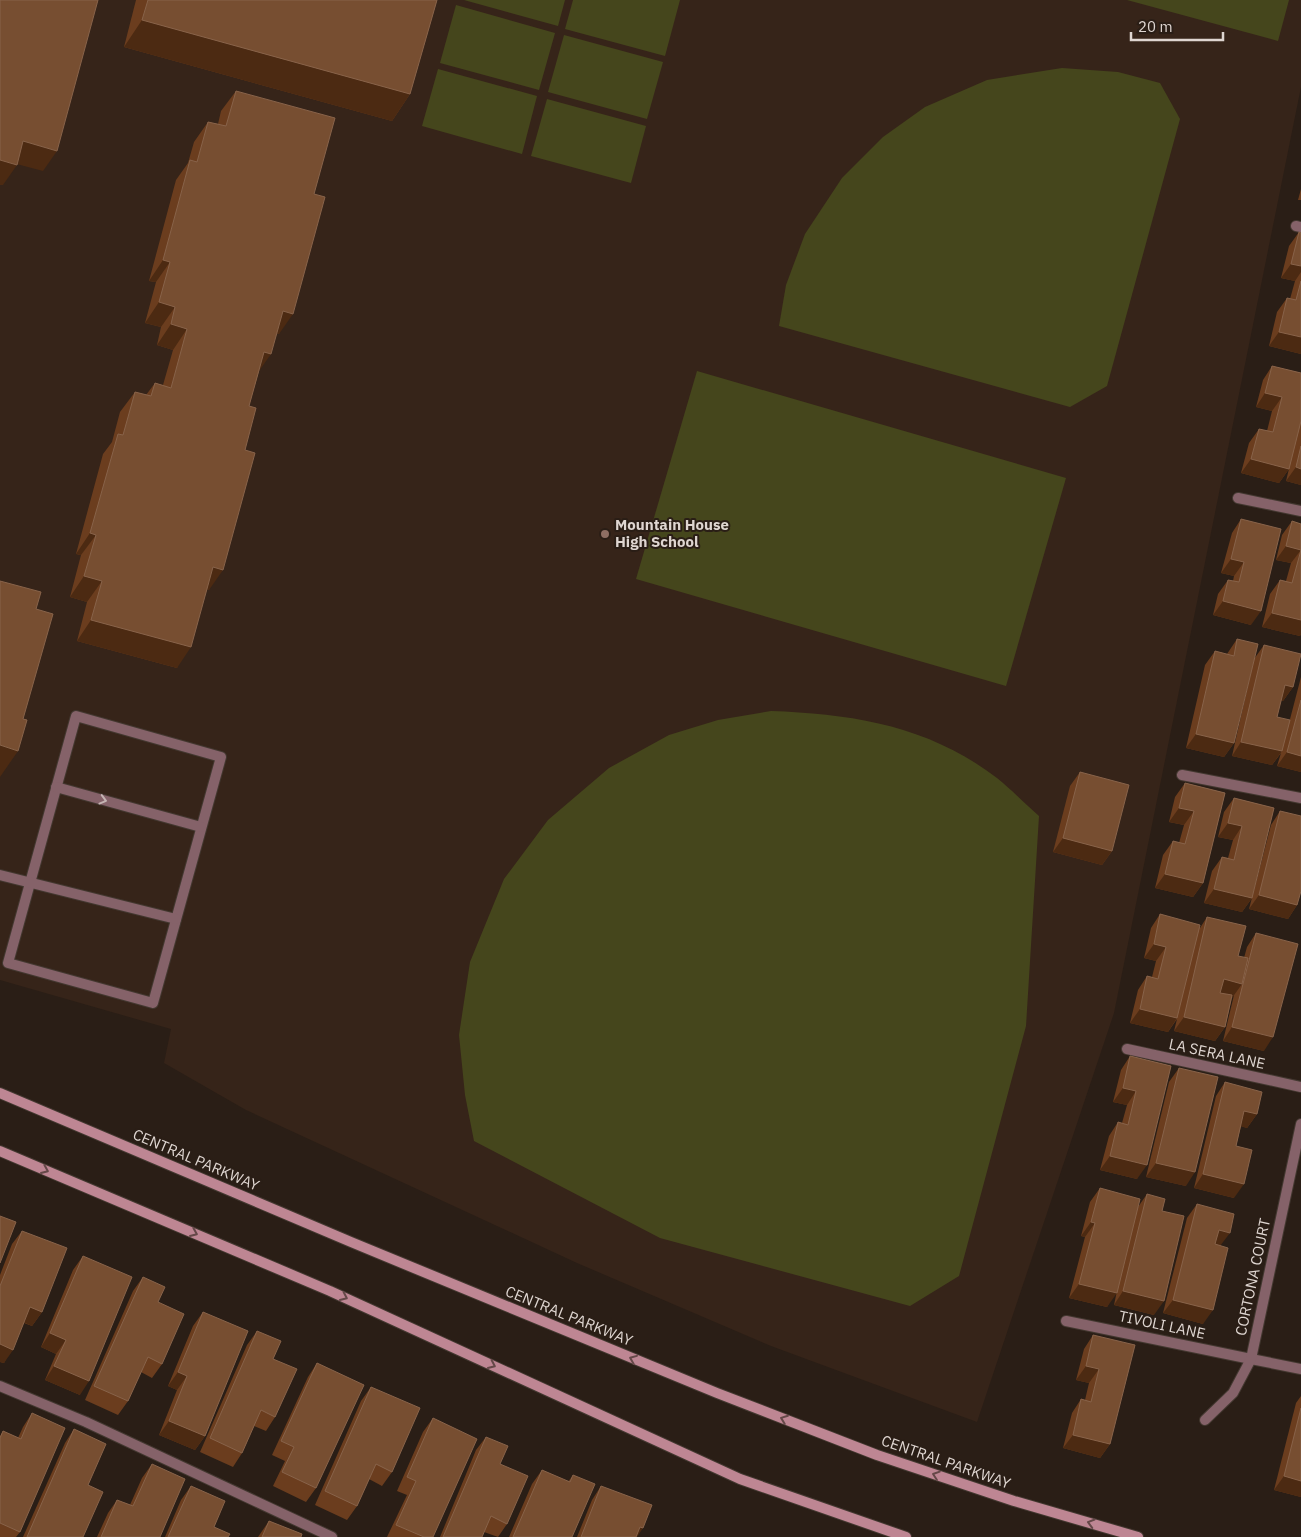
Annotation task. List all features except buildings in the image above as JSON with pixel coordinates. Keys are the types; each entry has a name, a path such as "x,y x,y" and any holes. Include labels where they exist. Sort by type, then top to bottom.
{"main road":[{"name":"CENTRAL PARKWAY","path":"0,1093 351,1242 717,1393 877,1455 1014,1501 1138,1537"},
{"path":"0,1151 330,1291 740,1479 906,1537"}],"street":[{"path":"1238,498 1301,511"},
{"path":"76,716 220,757 201,827 153,1003 8,963 76,716"},
{"path":"1182,775 1301,798"},
{"path":"56,788 201,827"},
{"path":"0,875 176,920"},
{"name":"LA SERA LANE","path":"1127,1049 1301,1087"},
{"name":"CORTONA COURT","path":"1205,1420 1233,1393 1251,1359 1301,1124"},
{"name":"TIVOLI LANE","path":"1066,1321 1301,1369"},
{"path":"0,1386 86,1422 332,1537"}],"shaded area":[{"name":"Mountain House High School","path":"0,0 1301,0 1301,87 1114,1013 977,1422 771,1346 577,1263 246,1110 164,1063 171,1029 0,980"},
{"path":"464,0 565,0 558,26"},
{"path":"573,0 680,0 665,56 565,29"},
{"path":"1127,0 1289,0 1278,41"},
{"path":"456,5 555,33 539,90 440,63"},
{"path":"564,35 663,62 647,119 548,92"},
{"path":"1062,68 1118,72 1160,83 1180,119 1107,386 1070,407 779,326 786,285 805,234 842,178 883,137 925,107 987,80"},
{"path":"438,69 537,96 522,154 422,126"},
{"path":"547,99 646,126 631,183 531,156"},
{"path":"697,371 1066,478 1006,686 636,579"},
{"path":"771,711 832,715 890,726 917,735 945,746 971,760 1008,787 1039,816 1026,1026 959,1276 910,1306 660,1238 474,1141 465,1095 459,1035 470,962 504,879 548,820 609,768 669,735 718,720"}],"place":[{"name":"Mountain House High School","path":"605,534"}]}
